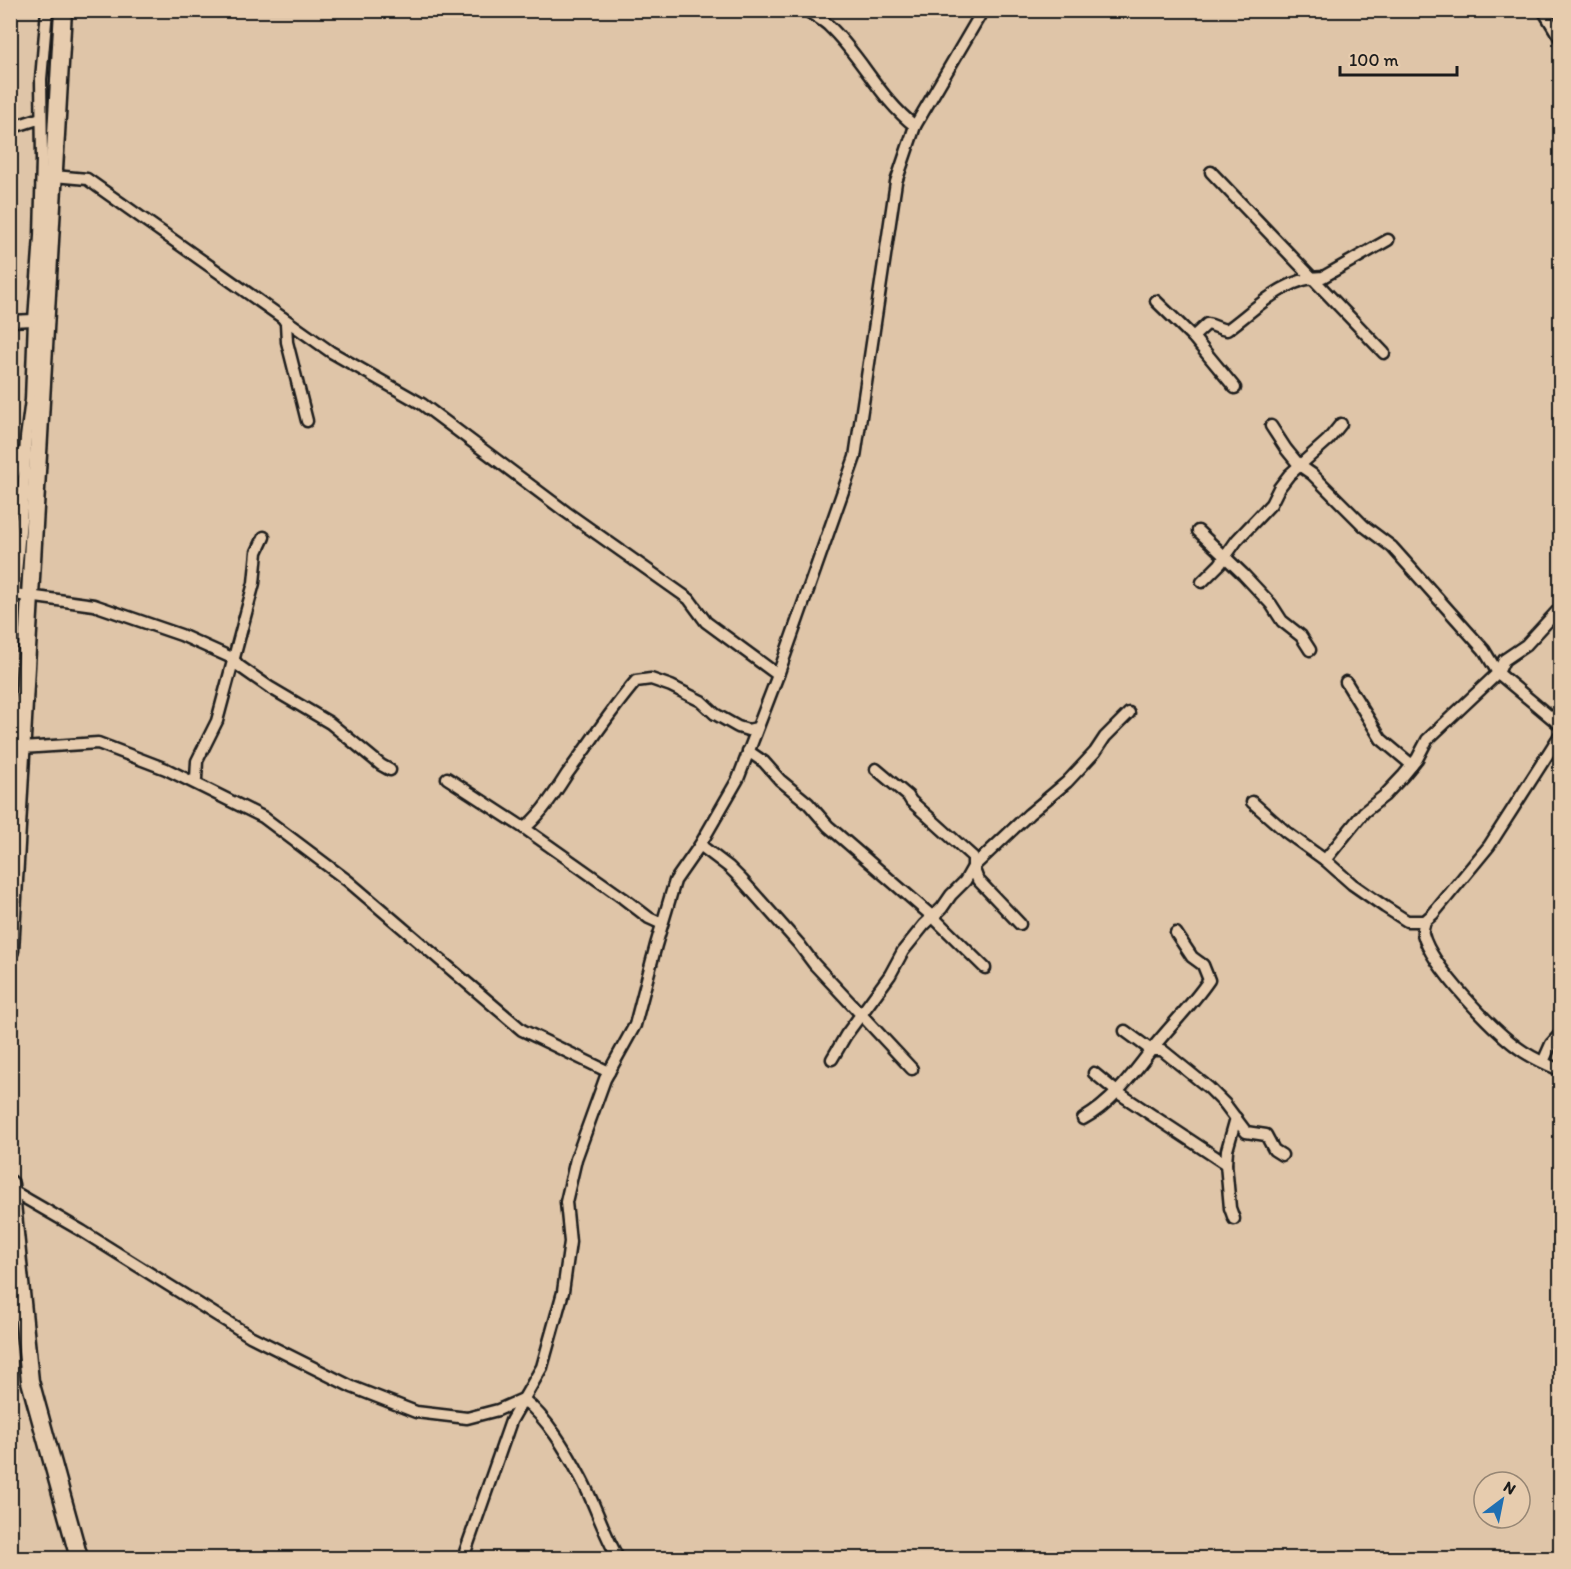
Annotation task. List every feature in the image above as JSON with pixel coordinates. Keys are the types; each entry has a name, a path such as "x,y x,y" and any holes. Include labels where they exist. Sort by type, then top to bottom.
{"highway":[{"path":"10,951 63,10"},
{"path":"10,1184 30,1381 79,1558"}],"street":[{"path":"47,10 41,79 40,236 31,400 14,594 94,605 181,635 232,658 239,666 269,687 330,723 390,770"},
{"path":"806,10 828,25 847,45 897,113 915,126"},
{"path":"463,1558 511,1421 542,1367 563,1292 570,1242 566,1202 576,1159 609,1072 635,1025 675,881 700,845 738,779 778,675 855,457 896,182 915,126 983,10"},
{"path":"1543,10 1560,38"},
{"path":"10,129 41,118"},
{"path":"1211,172 1384,353"},
{"path":"54,176 87,179 331,352 422,405 566,512 689,599 706,622 778,675"},
{"path":"1193,337 1208,324 1227,330 1275,294 1291,285 1311,277 1323,277 1388,240"},
{"path":"1156,302 1193,337 1235,388"},
{"path":"283,318 307,422"},
{"path":"10,321 34,320"},
{"path":"1202,582 1271,504 1279,488 1299,465 1328,440 1341,424"},
{"path":"1271,426 1299,465 1312,474 1364,526 1392,546 1484,650 1498,673 1560,725"},
{"path":"10,484 26,438"},
{"path":"1197,531 1243,574 1271,604 1282,621 1301,636 1310,650"},
{"path":"196,779 197,761 217,721 232,658 238,644 254,583 257,552 264,537"},
{"path":"1325,860 1364,812 1384,796 1412,765 1427,740 1498,673 1504,660 1526,645 1560,608"},
{"path":"524,828 530,824 553,795 636,681 651,679 671,686 701,701 715,714 738,727 748,730 757,728"},
{"path":"1346,682 1381,739 1412,765"},
{"path":"832,1059 890,975 903,951 965,881 973,867 1067,782 1095,752 1105,737 1129,713"},
{"path":"1560,735 1489,846 1425,921 1422,932 1433,958 1478,1012 1505,1038 1524,1052 1560,1070"},
{"path":"22,748 98,743 166,768 263,817 348,881 522,1030 609,1072"},
{"path":"748,751 764,762 780,780 808,803 828,826 933,917 984,968"},
{"path":"876,769 967,850 973,857 973,867 978,880 1020,924"},
{"path":"447,778 524,828 649,918 662,924"},
{"path":"1252,802 1352,884 1407,921 1425,921"},
{"path":"700,845 742,880 814,964 912,1069"},
{"path":"1083,1119 1095,1112 1117,1092 1209,980 1203,965 1192,957 1176,933"},
{"path":"1125,1031 1151,1050 1162,1050 1209,1088 1246,1132 1266,1136 1274,1150 1282,1155"},
{"path":"1543,1062 1551,1044 1560,1034"},
{"path":"1094,1073 1117,1092 1226,1164"},
{"path":"1234,1219 1230,1208 1226,1164 1227,1150 1236,1118"},
{"path":"11,1190 82,1231 250,1336 352,1387 416,1412 467,1418 524,1400"},
{"path":"524,1400 542,1418 582,1479 605,1536 618,1558"}]}
